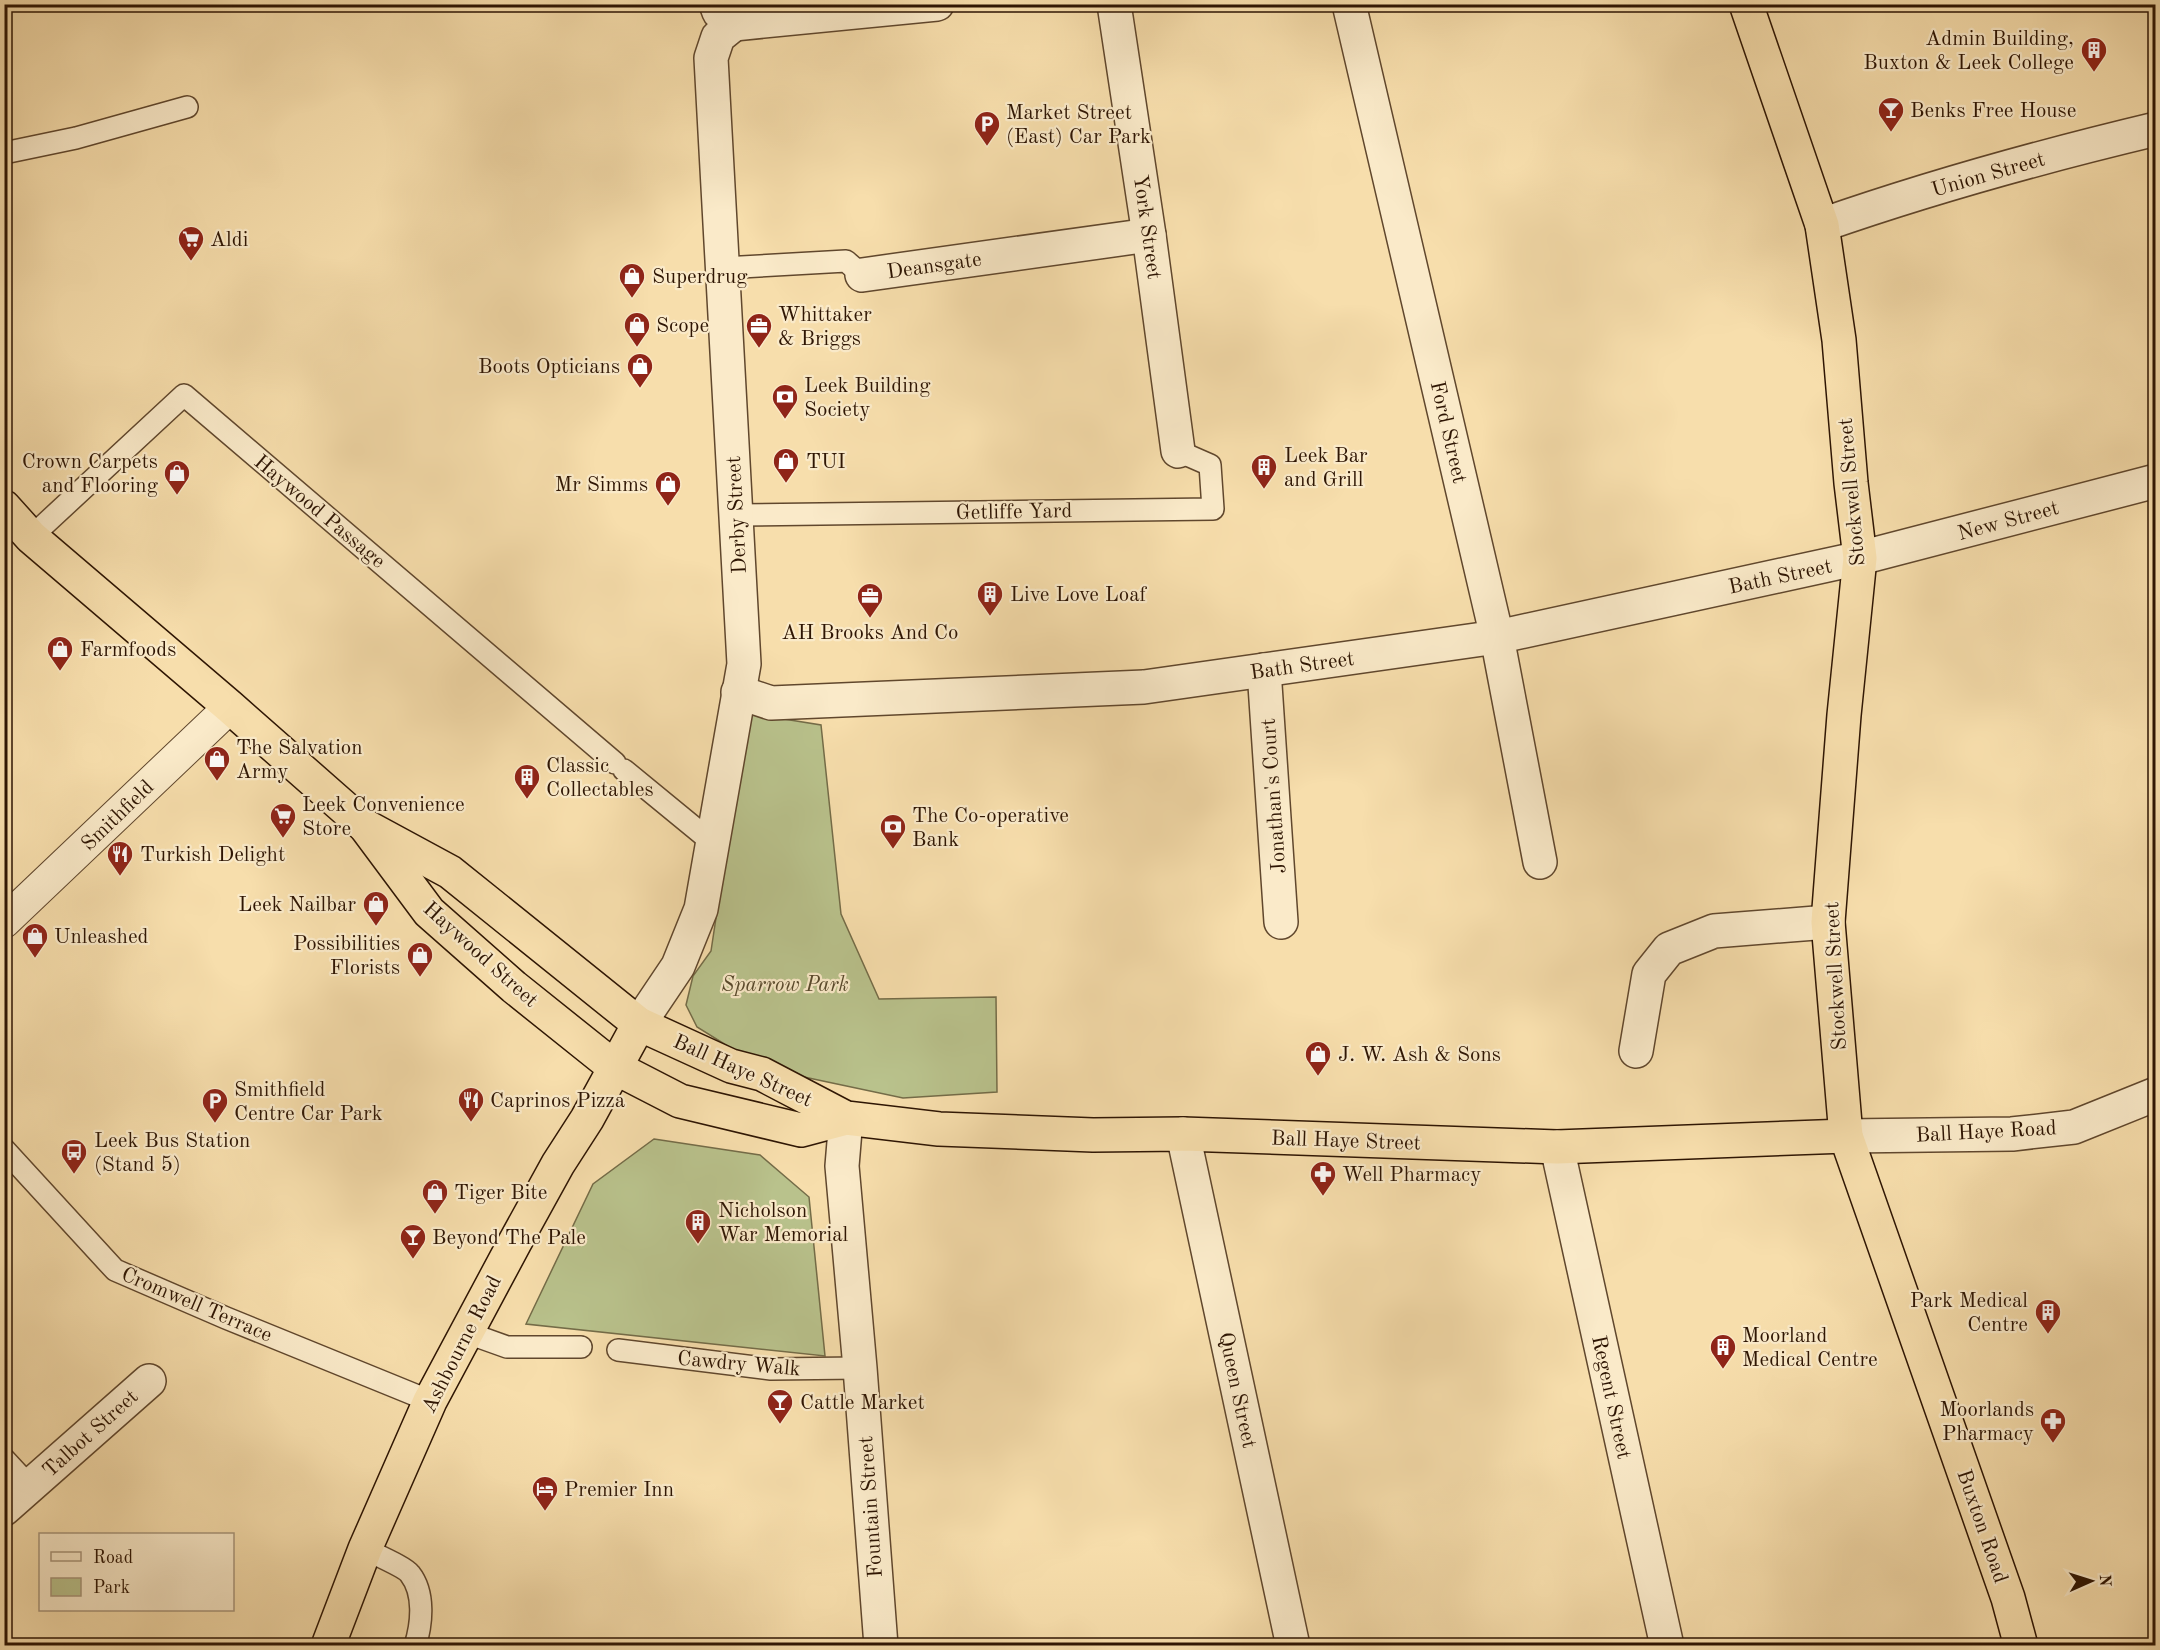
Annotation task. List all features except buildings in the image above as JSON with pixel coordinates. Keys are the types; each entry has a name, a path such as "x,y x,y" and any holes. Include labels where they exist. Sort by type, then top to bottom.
{"highway":[{"name":"Stockwell Street","path":"1746,4 1822,225 1839,340 1860,558 1844,715 1828,922 1846,1136"},
{"name":"Haywood Street","path":"4,507 31,537 365,826 429,912 514,987 614,1066"},
{"name":"Haywood Street","path":"365,826 450,872 639,1024"},
{"name":"Ashbourne Road","path":"328,1646 365,1549 430,1401 465,1332 558,1164 587,1119 639,1024"},
{"name":"Ball Haye Street","path":"639,1024 731,1066 762,1074 846,1118 939,1129 1093,1135 1183,1134 1557,1148 1846,1136"},
{"name":"Ball Haye Street","path":"614,1066 680,1101 801,1130 846,1118"},
{"name":"Buxton Road","path":"1846,1136 2008,1598 2021,1646"}],"street":[{"path":"725,14 937,4"},
{"name":"York Street","path":"1114,4 1179,451"},
{"name":"Ford Street","path":"1349,4 1497,637 1539,862"},
{"name":"Derby Street","path":"639,1024 678,966 701,909 744,664 711,58 725,14"},
{"name":"Union Street","path":"1822,225 1888,202 2156,129"},
{"name":"Deansgate","path":"862,275 1149,235"},
{"name":"New Street","path":"1860,558 2156,481"},
{"name":"Bath Street","path":"738,692 771,703 1144,687 1497,637 1860,558"},
{"name":"Jonathan's Court","path":"1264,670 1281,922"},
{"name":"Smithfield","path":"4,922 230,707"},
{"path":"1636,1051 1649,974 1669,949 1714,931 1828,922"},
{"name":"Ball Haye Road","path":"1846,1136 2012,1134 2074,1127 2156,1094"},
{"name":"Fountain Street","path":"846,1118 842,1166 860,1368 880,1646"},
{"name":"Queen Street","path":"1183,1134 1293,1646"},
{"name":"Regent Street","path":"1557,1148 1667,1646"},
{"name":"Talbot Street","path":"4,1509 149,1381"}],"lane":[{"path":"4,153 76,138 187,107"},
{"name":"Deansgate","path":"723,268 846,261 862,275"},
{"name":"Haywood Passage","path":"31,537 184,395 713,843"},
{"name":"Getliffe Yard","path":"736,515 1213,509 1210,465 1179,451"},
{"name":"Cromwell Terrace","path":"4,1149 115,1270 430,1401"},
{"path":"465,1332 507,1347 581,1347"},
{"name":"Cawdry Walk","path":"618,1350 771,1369 860,1368"},
{"path":"4,1459 30,1487"},
{"path":"365,1549 410,1573 420,1597 420,1631 415,1646"}],"green space":[{"name":"Sparrow Park","path":"747,713 821,725 841,914 879,999 996,997 997,1092 903,1098 804,1077 734,1050 697,1027 686,1005 693,976 711,951"},
{"path":"654,1139 760,1155 809,1197 825,1356 526,1324 593,1184"}],"place":[{"name":"Admin Building, Buxton & Leek College","path":"2094,73"},
{"name":"Benks Free House","path":"1891,133"},
{"name":"Market Street (East) Car Park","path":"987,147"},
{"name":"Aldi","path":"191,262"},
{"name":"Superdrug","path":"632,299"},
{"name":"Scope","path":"637,348"},
{"name":"Whittaker & Briggs","path":"759,349"},
{"name":"Boots Opticians","path":"640,389"},
{"name":"Leek Building Society","path":"785,420"},
{"name":"TUI","path":"786,484"},
{"name":"Leek Bar and Grill","path":"1264,490"},
{"name":"Crown Carpets and Flooring","path":"177,496"},
{"name":"Mr Simms","path":"668,507"},
{"name":"Live Love Loaf","path":"990,617"},
{"name":"AH Brooks And Co","path":"870,619"},
{"name":"Farmfoods","path":"60,672"},
{"name":"The Salvation Army","path":"217,782"},
{"name":"Classic Collectables","path":"527,800"},
{"name":"Leek Convenience Store","path":"283,839"},
{"name":"The Co-operative Bank","path":"893,850"},
{"name":"Turkish Delight","path":"120,877"},
{"name":"Leek Nailbar","path":"376,927"},
{"name":"Unleashed","path":"35,959"},
{"name":"Possibilities Florists","path":"420,978"},
{"name":"J. W. Ash & Sons","path":"1318,1077"},
{"name":"Caprinos Pizza","path":"471,1123"},
{"name":"Smithfield Centre Car Park","path":"215,1124"},
{"name":"Leek Bus Station (Stand 5)","path":"74,1175"},
{"name":"Well Pharmacy","path":"1323,1197"},
{"name":"Tiger Bite","path":"435,1215"},
{"name":"Nicholson War Memorial","path":"698,1245"},
{"name":"Beyond The Pale","path":"413,1260"},
{"name":"Park Medical Centre","path":"2048,1335"},
{"name":"Moorland Medical Centre","path":"1723,1370"},
{"name":"Cattle Market","path":"780,1425"},
{"name":"Moorlands Pharmacy","path":"2053,1444"},
{"name":"Premier Inn","path":"545,1512"}]}
